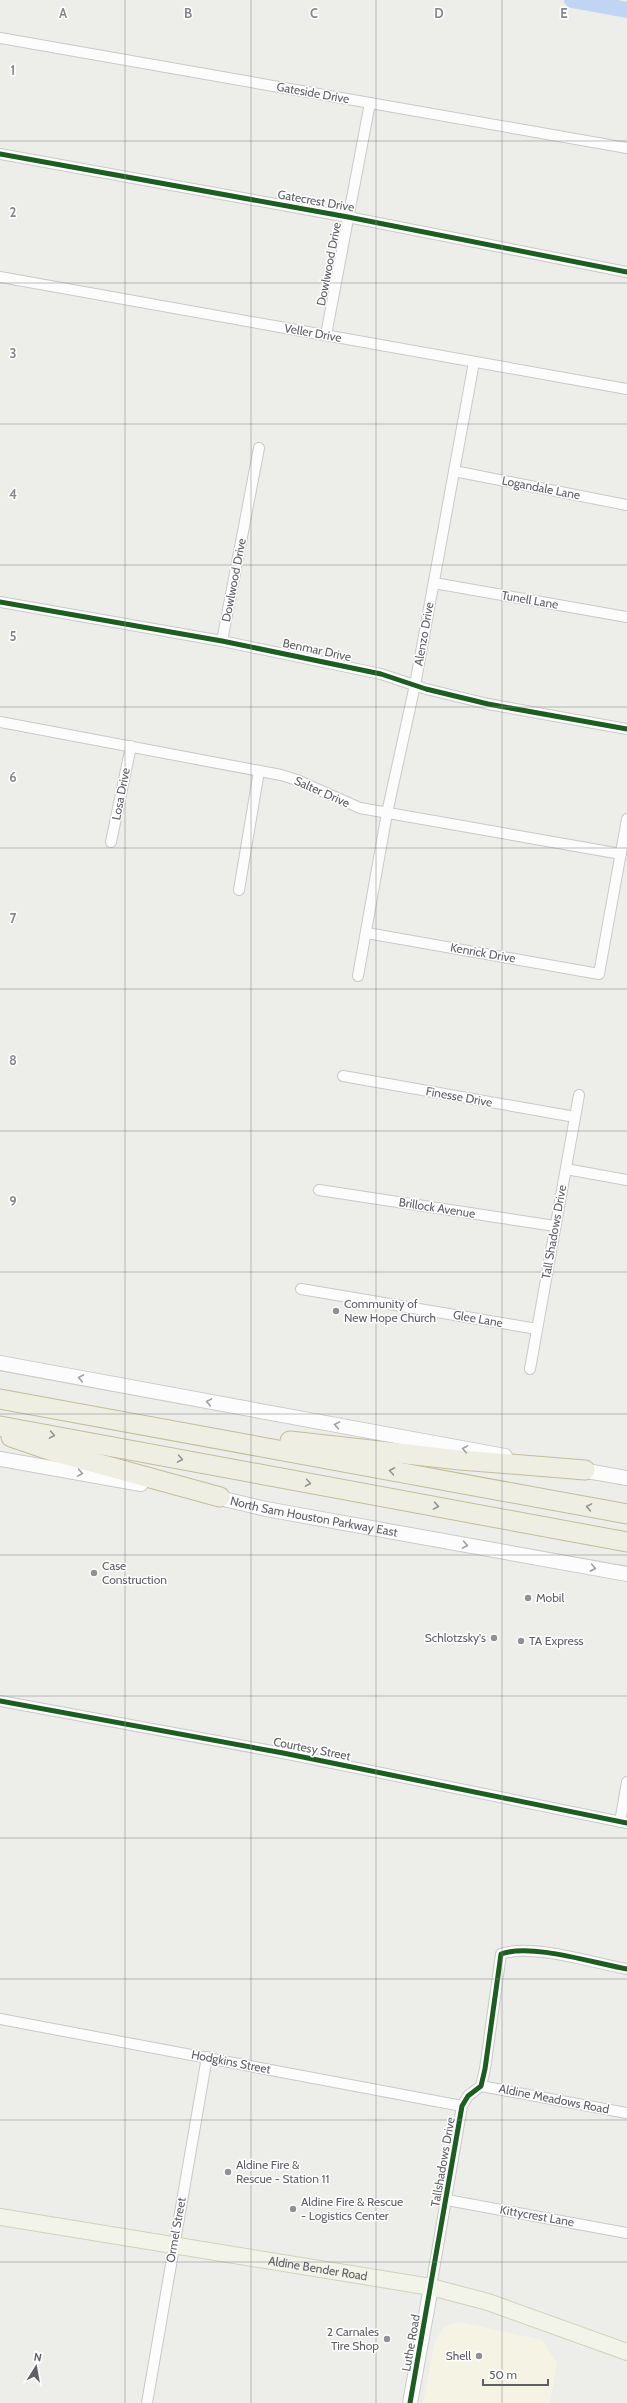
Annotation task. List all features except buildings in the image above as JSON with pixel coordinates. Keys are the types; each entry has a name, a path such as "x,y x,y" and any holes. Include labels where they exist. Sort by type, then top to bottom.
{"highway":[{"path":"0,1399 287,1441 460,1460 585,1470"},
{"path":"0,1399 627,1514"},
{"path":"0,1426 627,1542"},
{"path":"0,1433 52,1451 220,1497"}],"main road":[{"path":"0,1364 627,1478"},
{"name":"North Sam Houston Parkway East","path":"0,1459 220,1497 266,1509 627,1574"},
{"name":"Aldine Bender Road","path":"0,2217 431,2286 488,2302 627,2352"},
{"name":"Luthe Road","path":"410,2403 431,2286"}],"street":[{"name":"Gateside Drive","path":"0,38 627,148"},
{"name":"Dowlwood Drive","path":"326,335 370,103"},
{"name":"Gatecrest Drive","path":"0,154 348,217 627,272"},
{"name":"Veller Drive","path":"0,277 627,389"},
{"name":"Alenzo Drive","path":"358,976 367,933 387,813 415,685 474,362"},
{"name":"Dowlwood Drive","path":"222,641 259,448"},
{"name":"Logandale Lane","path":"454,471 627,505"},
{"name":"Tunell Lane","path":"434,583 627,617"},
{"name":"Benmar Drive","path":"0,602 222,641 381,674 415,685 488,704 627,729"},
{"name":"Salter Drive","path":"0,722 259,771 297,780 346,804 387,813 621,854"},
{"name":"Losa Drive","path":"111,842 131,746"},
{"path":"239,890 259,771"},
{"path":"621,854 627,819"},
{"name":"Kenrick Drive","path":"367,933 599,974 621,854"},
{"name":"Finesse Drive","path":"342,1076 575,1117"},
{"name":"Tall Shadows Drive","path":"530,1368 579,1095"},
{"path":"566,1169 627,1180"},
{"name":"Brillock Avenue","path":"319,1190 555,1226"},
{"name":"Glee Lane","path":"301,1289 537,1329"},
{"name":"Courtesy Street","path":"0,1701 290,1755 623,1822"},
{"path":"623,1822 627,1782"},
{"path":"481,2086 486,2063 501,1954 513,1949 627,1969"},
{"name":"Hodgkins Street","path":"0,2019 462,2106"},
{"name":"Ormel Street","path":"147,2403 173,2245 207,2058"},
{"name":"Tallshadows Drive","path":"431,2286 462,2106 468,2096 481,2086"},
{"name":"Aldine Meadows Road","path":"481,2086 627,2113"},
{"name":"Kittycrest Lane","path":"447,2200 627,2233"}],"shaded area":[{"path":"461,2322 542,2340 557,2363 550,2403 423,2403 435,2340 445,2326"}],"waterway":[{"path":"572,0 627,10"}],"cycle path":[{"path":"0,154 348,217 627,272"},
{"path":"0,602 222,641 381,674 426,689 488,704 627,729"},
{"path":"0,1701 283,1753 627,1823"},
{"path":"410,2403 462,2106 468,2096 481,2086 485,2069 501,1954 514,1951 546,1952 627,1969"}],"place":[{"name":"Community of New Hope Church","path":"336,1311"},
{"name":"Case Construction","path":"94,1573"},
{"name":"Mobil","path":"528,1598"},
{"name":"Schlotzsky's","path":"494,1638"},
{"name":"TA Express","path":"521,1641"},
{"name":"Aldine Fire & Rescue - Station 11","path":"228,2172"},
{"name":"Aldine Fire & Rescue - Logistics Center","path":"293,2209"},
{"name":"2 Carnales Tire Shop","path":"387,2339"},
{"name":"Shell","path":"479,2356"}]}
